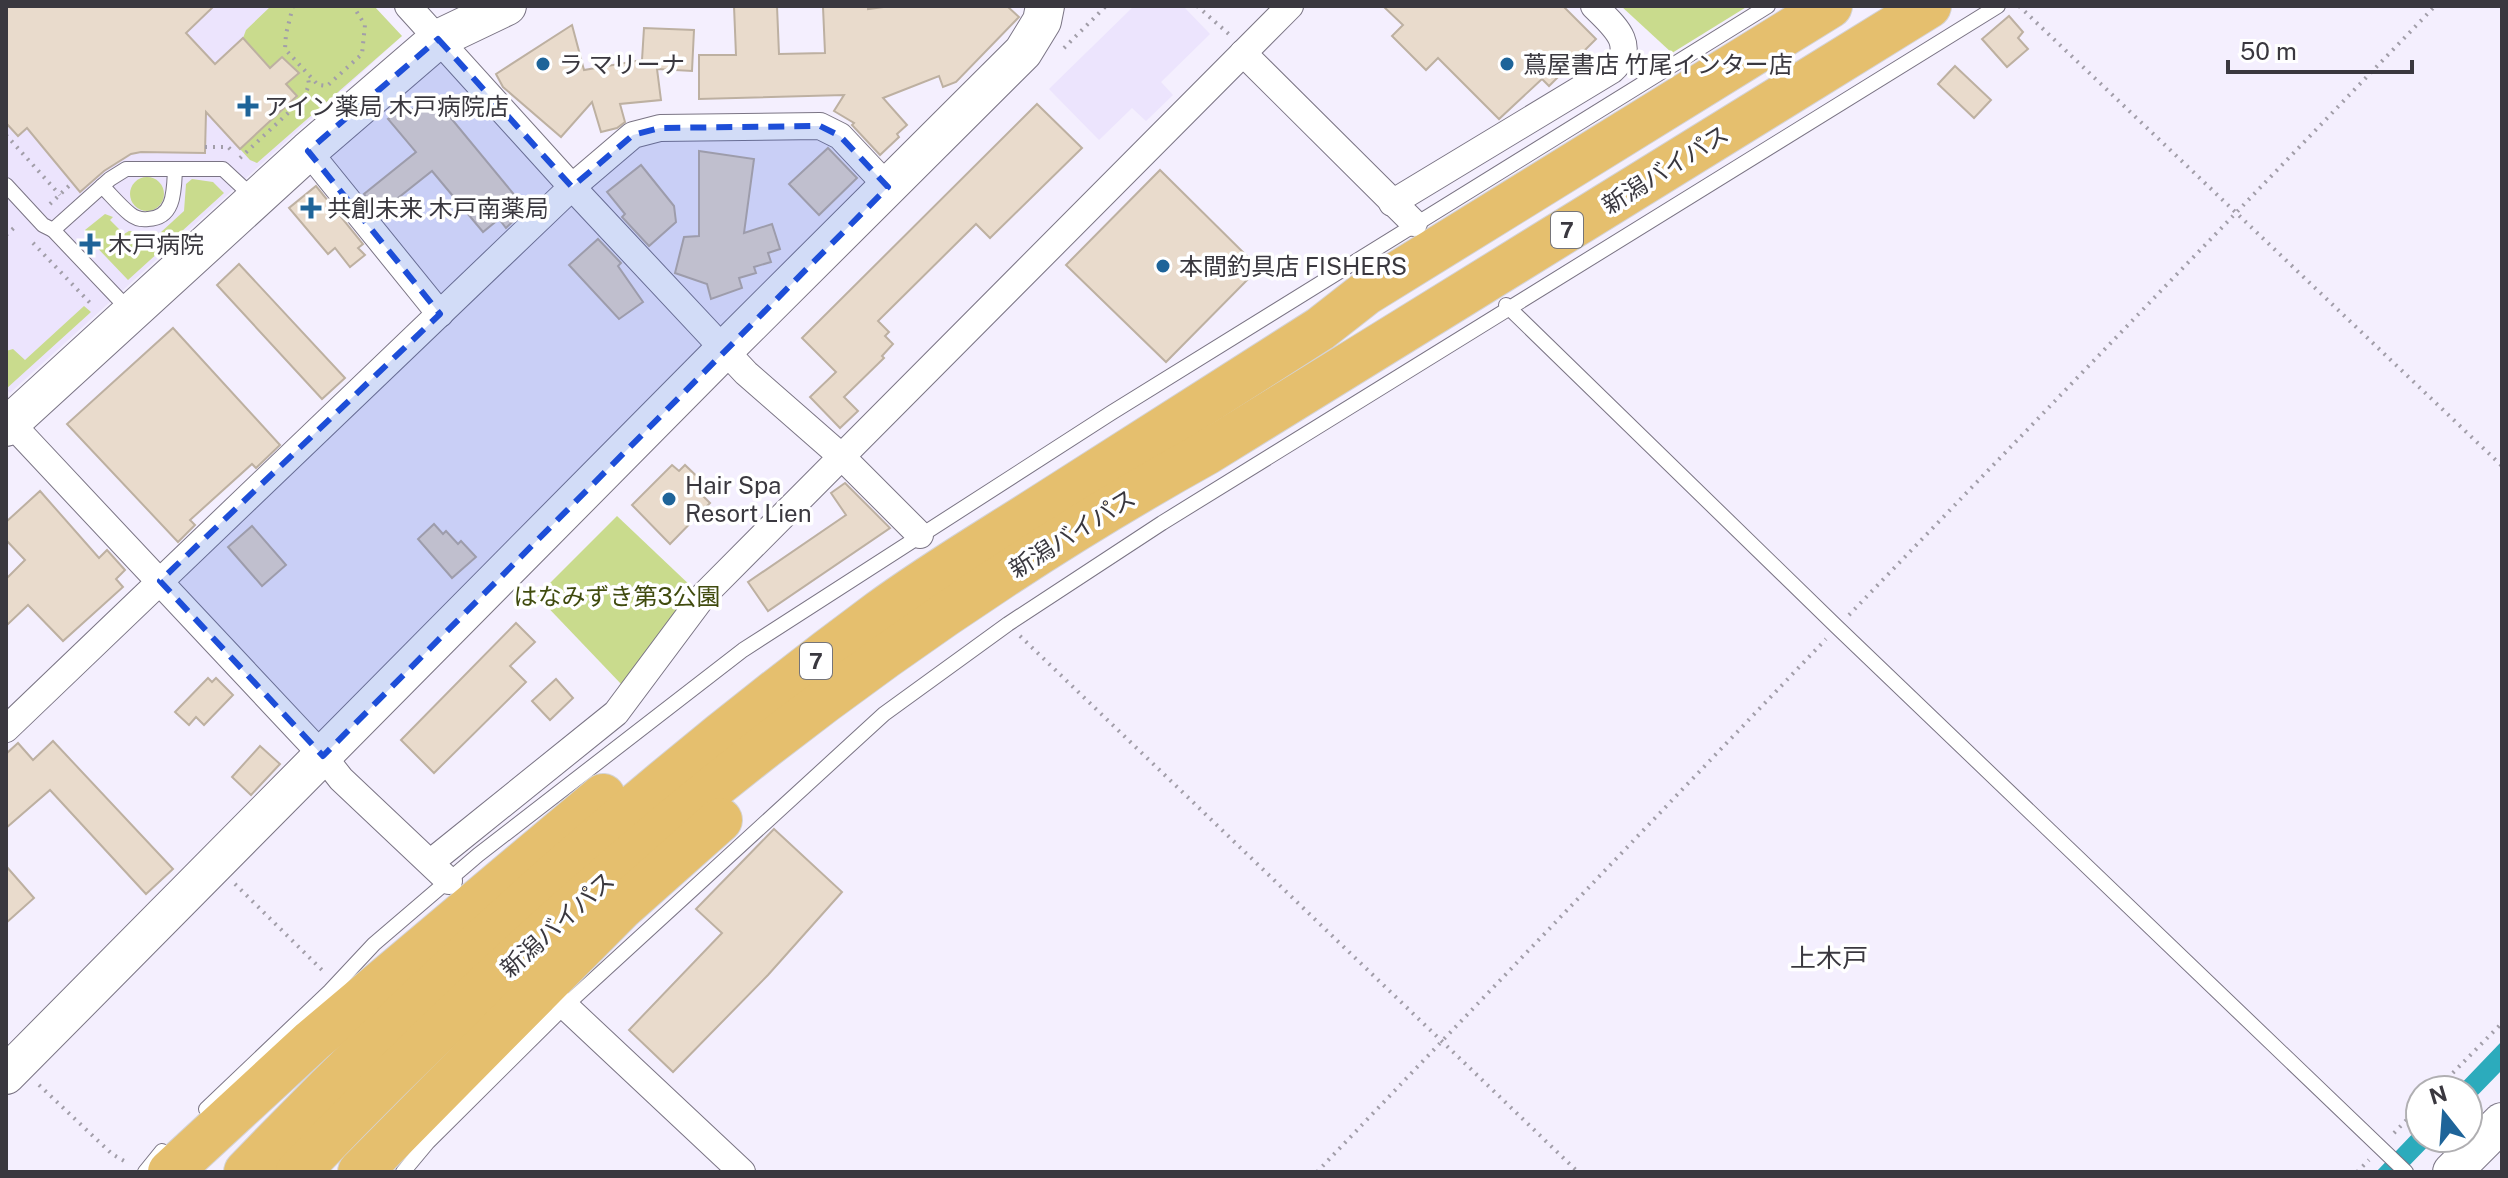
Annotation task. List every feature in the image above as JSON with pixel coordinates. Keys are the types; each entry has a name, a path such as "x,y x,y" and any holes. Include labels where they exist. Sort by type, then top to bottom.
{"highway":[{"name":"新潟バイパス","path":"298,1172 330,1112 458,962 708,745 883,610 1320,329 1366,293 1830,6"},
{"name":"新潟バイパス","path":"246,1172 330,1112 645,845 767,746 907,640 1110,506 1206,453 1929,6"},
{"path":"158,1164 312,1041 554,835 719,702 882,584 1309,314 1366,293"},
{"path":"360,1172 621,908 787,761 928,650 1121,522 1206,453"}],"street":[{"path":"408,6 746,373 842,457 920,535"},
{"path":"507,6 438,39 308,151 7,423 160,581 341,779 446,878 616,713 704,595 1290,6"},
{"path":"11,1070 1023,52 1042,21 1045,6"},
{"path":"1392,203 1612,70 1621,61 1624,47 1622,37 1594,6"},
{"path":"1243,53 1419,228"},
{"path":"6,729 572,187 633,135 660,128 820,126 840,136 888,187"},
{"path":"308,151 440,314"},
{"path":"561,1002 742,1172"},
{"path":"2452,1172 2502,1122"}],"lane":[{"path":"196,1119 374,944 446,878 743,650 920,535 1419,228 1768,6"},
{"path":"403,1172 561,1002 884,714 1008,624 1162,523 1506,306 1998,6"},
{"path":"53,230 126,169 223,169 255,199"},
{"path":"102,186 132,216 144,220 158,218 168,210 174,199 175,169"},
{"path":"6,185 131,312"},
{"path":"1506,306 2406,1172"}],"path":[{"path":"293,6 285,49 318,85 327,86 362,54 365,25 353,6"},
{"path":"1197,6 1234,38 1243,53"},
{"path":"2019,6 2502,466"},
{"path":"1317,1172 2435,6"},
{"path":"240,158 303,99 309,85 308,75"},
{"path":"6,135 60,195"},
{"path":"6,235 17,225 21,230"},
{"path":"1008,624 1578,1172"},
{"path":"215,865 336,984"},
{"path":"2452,1074 2502,1023"},
{"path":"11,1070 112,1154 158,1164"}],"highlighted area":[{"path":"438,39 572,187 633,135 660,128 820,126 840,136 888,187 323,756 160,581 440,314 308,151"}],"shaded area":[{"name":"木戸病院","path":"6,6 374,6 402,36 10,393 6,389"},
{"path":"1134,6 1183,6 1210,34 1161,82 1173,95 1146,121 1132,108 1099,140 1049,89"}],"green space":[{"path":"271,6 374,6 402,36 257,163 240,149 297,97 243,38 246,30"},
{"path":"1621,6 1748,6 1672,53"},
{"path":"147,177 159,182 164,194 159,206 147,211 135,206 130,194 135,182"},
{"path":"192,179 213,182 224,193 128,280 87,237 85,230 105,214 113,217 110,220 124,234 129,231 160,233 184,211 186,184"},
{"path":"84,306 91,312 6,389 6,351 13,349 25,360"},
{"name":"はなみずき第3公園","path":"617,516 694,589 622,685 537,596"}],"water":[{"path":"2502,1041 2502,1070 2484,1089 2484,1074 2470,1074"},
{"path":"2404,1143 2404,1154 2420,1154 2403,1172 2376,1172"}],"building":[{"path":"6,6 214,6 186,33 215,64 243,38 270,68 282,57 299,73 286,84 297,96 240,149 206,112 205,153 131,154 104,171 80,192 27,128 18,136 6,123"},
{"path":"734,6 777,6 779,54 825,53 823,7 1007,6 1019,17 956,82 943,87 939,76 883,98 907,125 880,155 852,125 854,123 834,111 844,95 699,99 699,55 736,55"},
{"name":"蔦屋書店 竹尾インター店","path":"1383,6 1563,6 1596,39 1549,86 1542,79 1499,119 1438,58 1426,70 1392,36 1403,25"},
{"path":"2009,16 2023,32 2018,38 2028,49 2007,67 1982,39"},
{"path":"572,25 584,70 642,60 644,28 694,30 692,71 657,69 661,100 620,104 625,122 617,128 601,132 592,102 561,137 503,87 496,74"},
{"path":"1955,66 1991,100 1974,118 1938,84"},
{"path":"431,94 526,209 506,228 499,219 483,232 432,171 379,213 364,194 416,152 388,119 406,105 411,111"},
{"path":"1037,104 1082,148 990,238 976,224 878,321 889,332 885,336 893,344 882,356 884,358 844,397 858,411 840,428 810,397 836,372 802,338"},
{"path":"828,148 857,178 819,215 789,184"},
{"path":"699,151 754,159 744,233 772,224 780,249 768,253 771,262 754,267 756,273 739,278 742,288 711,299 707,284 675,273 684,237 699,236"},
{"path":"641,165 674,206 676,222 649,246 622,217 625,214 607,192"},
{"name":"本間釣具店 FISHERS","path":"1160,170 1259,268 1166,362 1066,265"},
{"path":"316,186 363,244 358,248 365,255 350,267 335,248 328,254 289,208"},
{"path":"598,239 621,263 618,266 643,302 619,319 569,265"},
{"path":"239,264 345,378 322,399 217,285"},
{"path":"173,328 280,445 256,468 252,464 190,520 195,525 178,542 67,424"},
{"path":"672,465 679,471 685,465 709,488 702,495 710,503 670,544 632,505"},
{"path":"845,483 890,528 768,611 748,582 846,515 831,493"},
{"path":"40,491 99,558 107,550 125,570 116,579 123,587 63,641 28,605 6,626 6,579 25,560 6,540 6,522"},
{"path":"434,524 458,544 461,541 476,557 452,578 418,539"},
{"path":"252,526 286,565 262,586 228,547"},
{"path":"516,623 535,642 510,666 526,682 434,773 401,740"},
{"path":"208,678 212,682 216,678 233,695 204,725 196,717 189,725 175,712"},
{"path":"556,679 573,698 550,720 532,701"},
{"path":"53,741 173,869 146,894 50,790 6,828 6,754 18,743 33,760"},
{"path":"260,746 280,764 251,795 232,777"},
{"path":"774,829 842,892 768,975 673,1072 629,1030 722,933 696,909"},
{"path":"6,866 34,898 6,923"}],"place":[{"name":"ラ マリーナ","path":"543,64"},
{"name":"蔦屋書店 竹尾インター店","path":"1507,64"},
{"name":"アイン薬局 木戸病院店","path":"248,106"},
{"name":"共創未来 木戸南薬局","path":"311,208"},
{"name":"木戸病院","path":"90,244"},
{"name":"本間釣具店 FISHERS","path":"1163,266"},
{"name":"Hair Spa Resort Lien","path":"669,499"}],"district":[{"name":"上木戸","path":"1829,957"}]}
